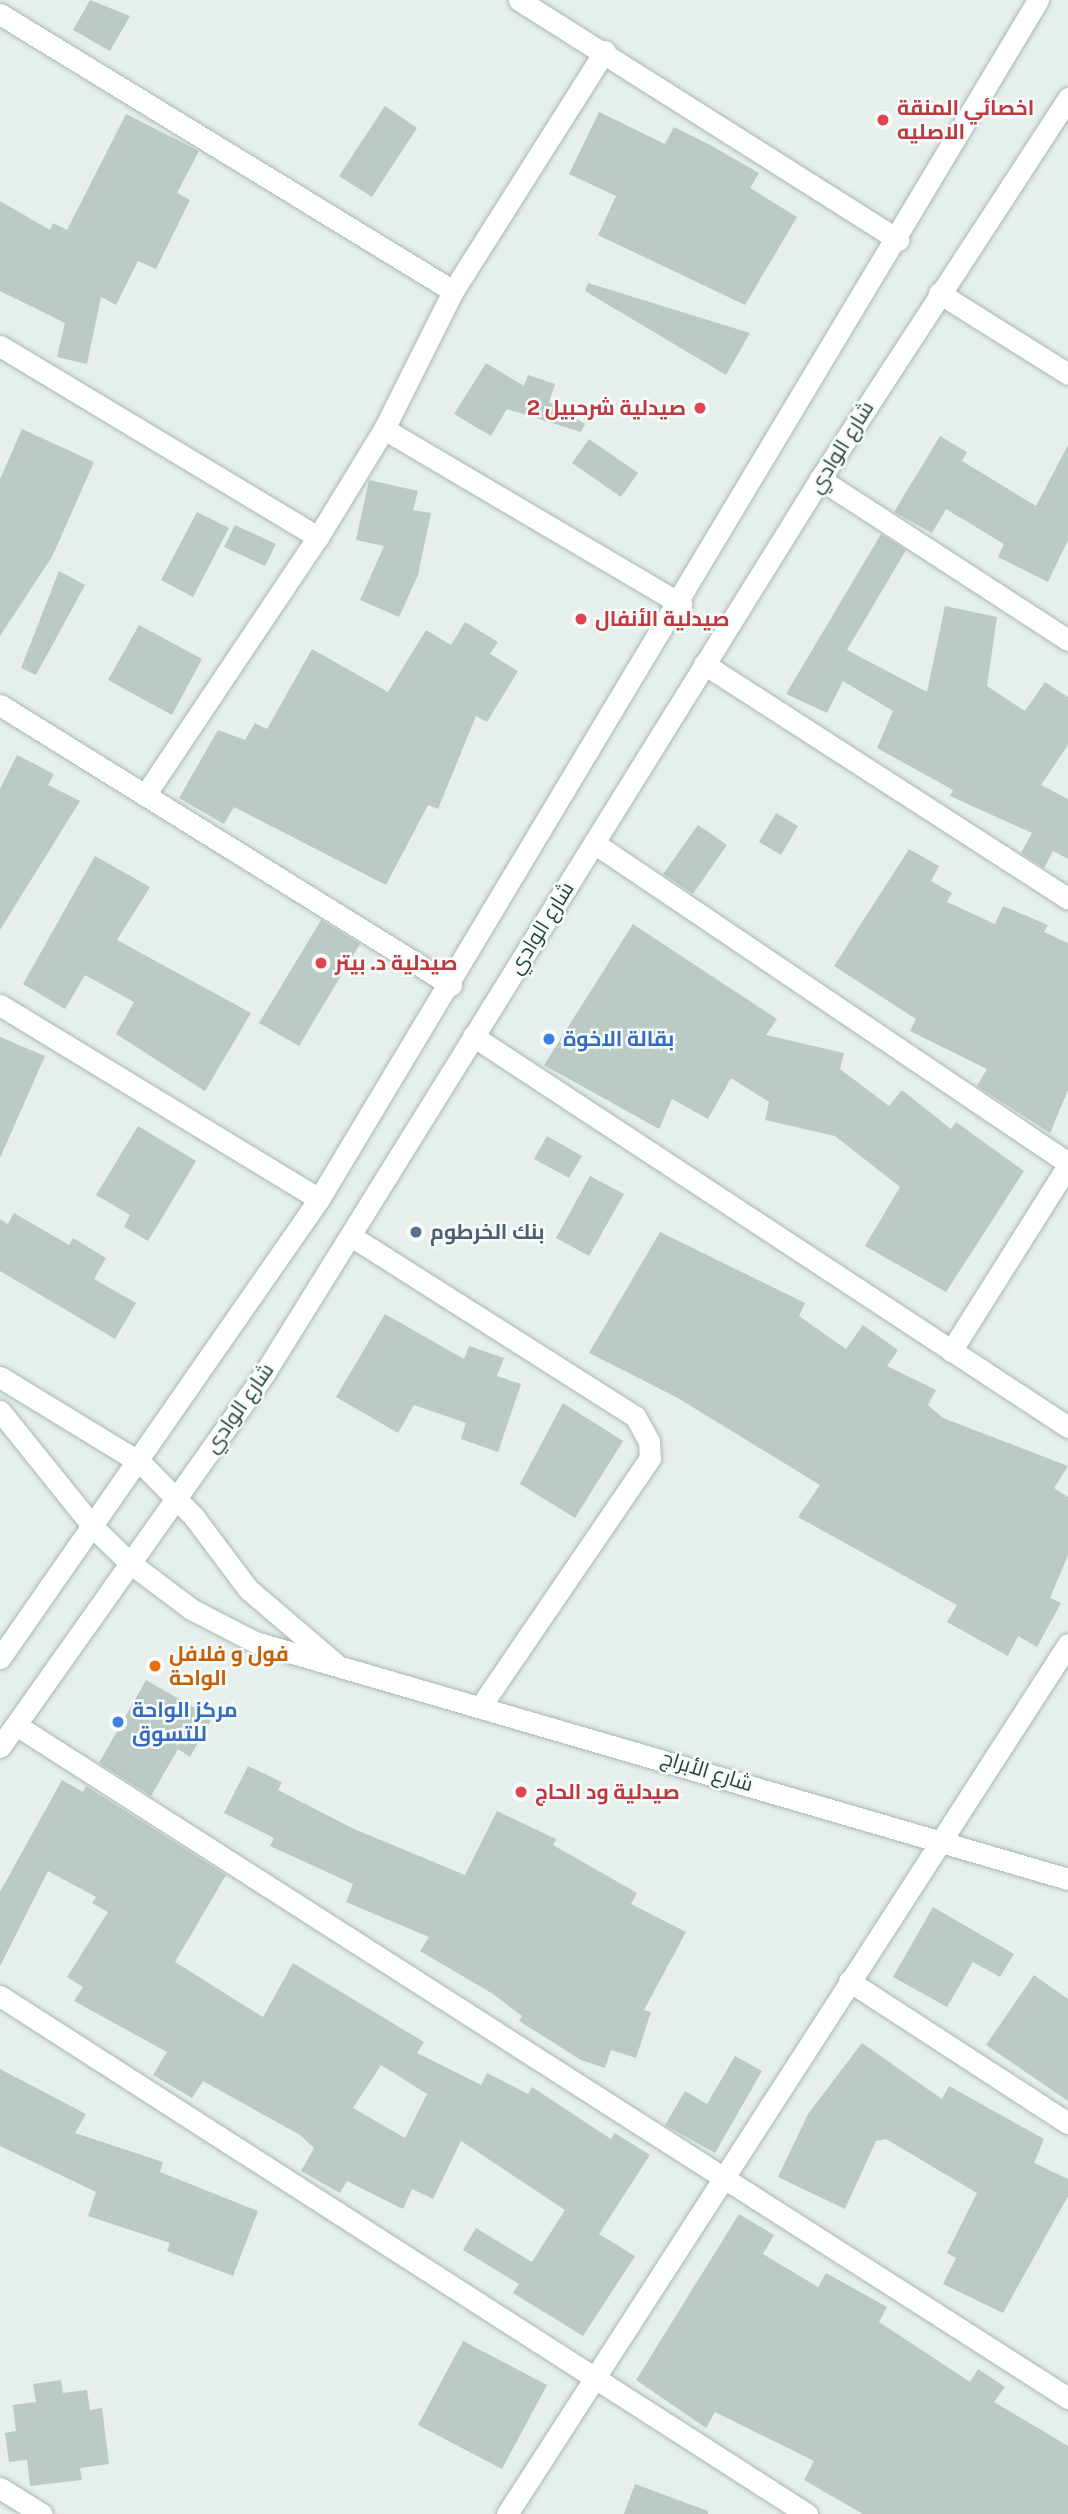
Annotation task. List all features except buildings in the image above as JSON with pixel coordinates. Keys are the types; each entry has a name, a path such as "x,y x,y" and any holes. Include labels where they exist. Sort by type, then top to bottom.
{"street":[{"path":"519,0 605,51 898,240"},
{"path":"0,1658 141,1464 319,1199 681,604 1038,0"},
{"path":"0,15 453,291"},
{"path":"145,795 317,537 384,429 453,291 605,51"},
{"name":"شارع الوادي","path":"0,1747 178,1497 351,1236 820,480 1068,98"},
{"path":"939,293 1068,374"},
{"path":"0,346 317,537"},
{"path":"384,429 681,604"},
{"path":"820,480 1068,640"},
{"path":"705,664 1068,899"},
{"path":"0,705 451,985"},
{"path":"594,843 1068,1164 951,1352"},
{"path":"0,1005 319,1199"},
{"path":"473,1036 1068,1427"},
{"path":"351,1236 635,1416 649,1441 650,1458 482,1704"},
{"path":"0,1377 141,1464 178,1497 248,1589 345,1670"},
{"name":"شارع الأبراج","path":"0,1411 94,1528 130,1563 223,1627 345,1670 482,1704 1068,1879"},
{"path":"507,2514 939,1840 1068,1644"},
{"path":"16,1725 1068,2398"},
{"path":"849,1981 1068,2123"},
{"path":"0,1996 596,2375 807,2514"},
{"path":"0,2488 42,2514"}],"place":[{"name":"اخصائي المنقة الاصليه","path":"883,120"},
{"name":"صيدلية شرحبيل 2","path":"700,408"},
{"name":"صيدلية الأنفال","path":"581,619"},
{"name":"صيدلية د. بيتر","path":"321,963"},
{"name":"بقالة الاخوة","path":"549,1039"},
{"name":"بنك الخرطوم","path":"416,1232"},
{"name":"فول و فلافل الواحة","path":"155,1666"},
{"name":"مركز الواحة للتسوق","path":"118,1722"},
{"name":"صيدلية ود الحاج","path":"521,1792"}]}
